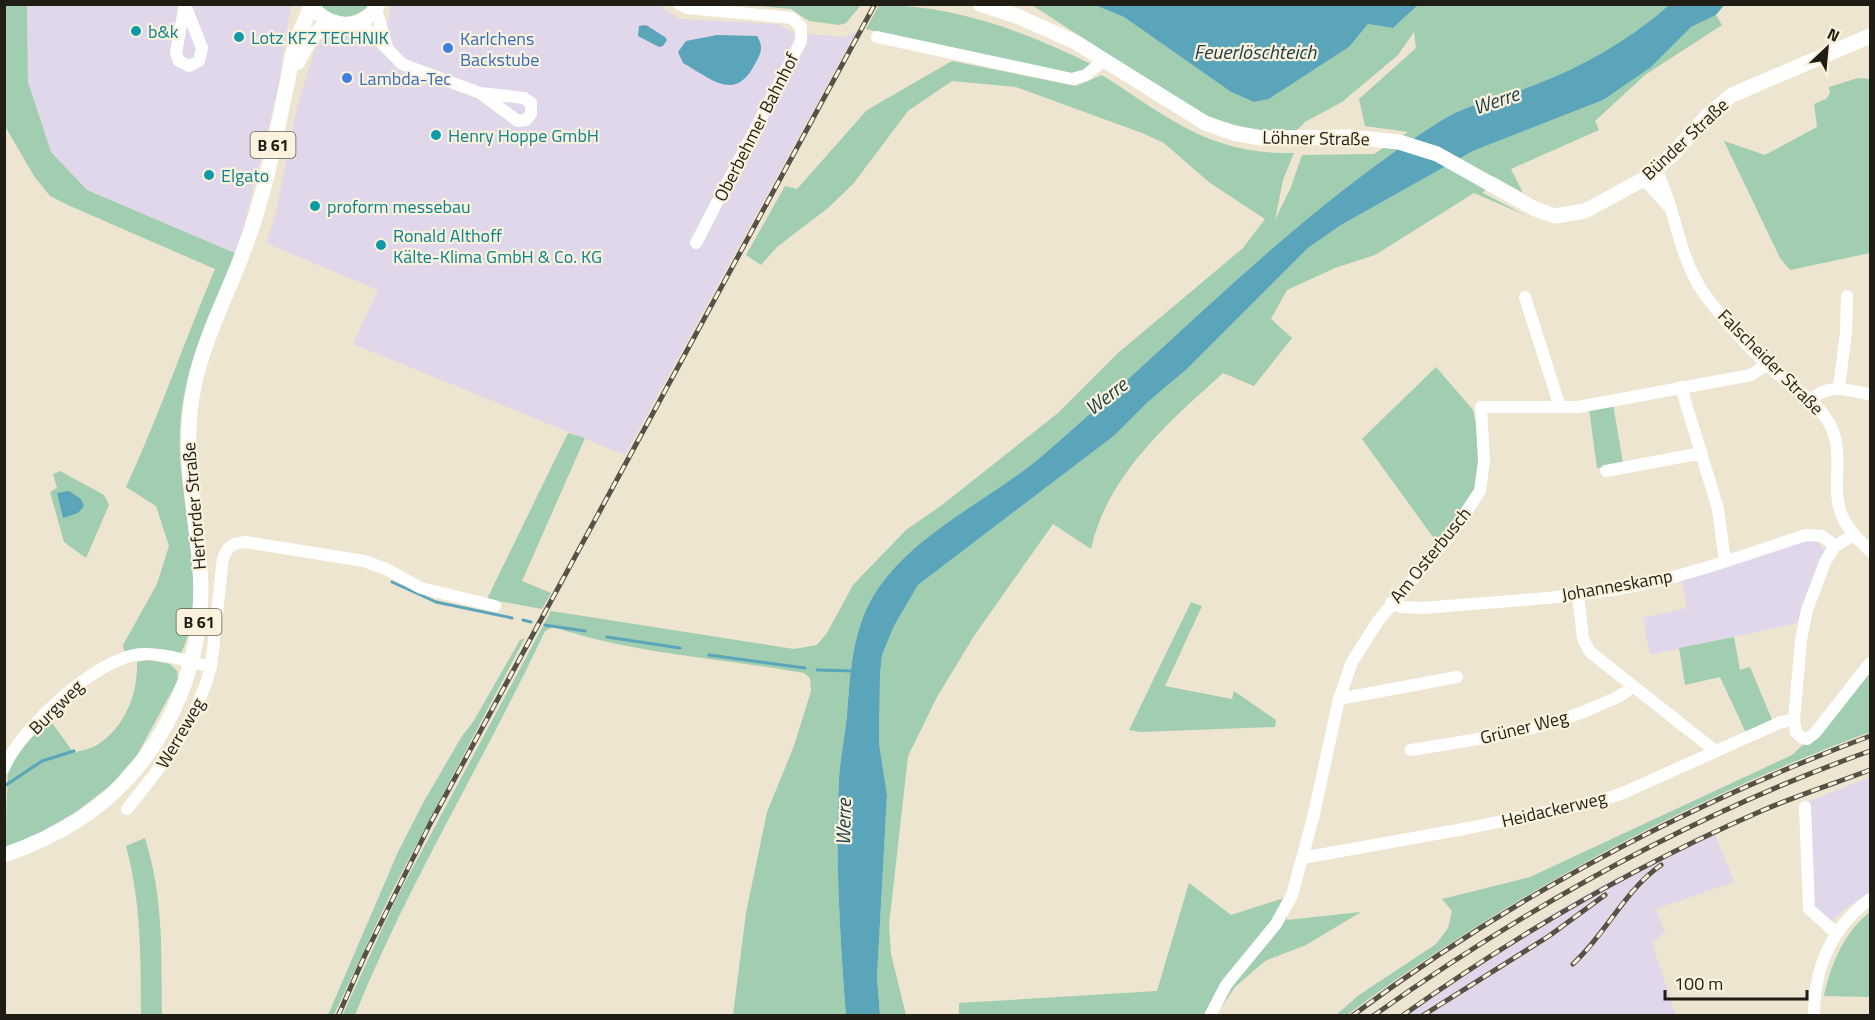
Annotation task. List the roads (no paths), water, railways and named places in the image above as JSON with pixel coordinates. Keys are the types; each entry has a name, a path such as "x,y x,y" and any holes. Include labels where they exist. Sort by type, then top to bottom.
{"main road":[{"path":"1023,4 1039,25"},
{"path":"310,5 316,13 332,23 357,23 377,7"},
{"name":"Herforder Straße","path":"4,855 79,820 120,785 141,762 166,723 190,663 200,603 200,568 190,498 187,441 194,386 200,361 250,234 295,46 310,5"},
{"name":"Löhner Straße","path":"984,5 1002,8 1039,25 1105,59 1178,108 1205,123 1233,133 1271,139 1372,138 1399,142 1437,154"},
{"name":"Herforder Straße","path":"287,84 311,38 321,26 332,23"},
{"name":"Bünder Straße","path":"1437,154 1546,213 1567,216 1585,211 1650,174 1707,116 1732,95 1870,36"}],"street":[{"name":"Oberbehmer Bahnhof","path":"679,4 687,8 792,18 801,27 801,41 696,243"},
{"path":"377,7 389,51"},
{"path":"357,23 370,31 402,64 480,93"},
{"path":"877,37 1072,79 1086,75 1105,59"},
{"name":"Falscheider Straße","path":"1650,174 1666,189 1669,208 1695,278 1718,310 1767,364 1811,400 1822,412 1834,434 1837,446 1838,506 1843,520 1870,551"},
{"path":"1839,388 1846,333 1847,296"},
{"path":"1525,297 1560,407"},
{"name":"Am Osterbusch","path":"1210,1016 1226,985 1284,912 1292,895 1339,699 1352,662 1391,603 1452,533 1480,491 1484,461 1482,407 1578,406 1751,375 1767,364"},
{"path":"1681,387 1718,509 1725,561"},
{"path":"1811,400 1823,390 1839,388 1870,394"},
{"path":"1606,471 1702,453"},
{"name":"Johanneskamp","path":"1391,603 1402,607 1424,608 1578,594 1635,586 1806,535 1822,536 1835,546"},
{"path":"1854,535 1835,546 1825,562 1803,626 1794,720 1796,732 1802,738 1807,739 1815,733 1870,663"},
{"name":"Werreweg","path":"127,809 158,773 183,735 202,699 211,667 223,558 227,548 235,543 245,542 364,561 386,569 421,588 495,606"},
{"path":"1578,594 1586,647 1632,687 1714,750"},
{"name":"Burgweg","path":"4,768 21,741 84,678 122,658 143,654 190,663"},
{"path":"190,663 211,667"},
{"path":"1339,699 1457,677"},
{"name":"Grüner Weg","path":"1411,750 1551,723 1586,711 1626,693 1632,687"},
{"name":"Heidackerweg","path":"1302,858 1469,828 1599,801 1623,793 1714,750 1781,722 1794,720"},
{"path":"1805,807 1809,909 1836,933"},
{"path":"1814,1016 1817,977 1836,933 1870,899"}],"water":[{"name":"Feuerlöschteich","path":"1418,4 1393,28 1368,24 1349,47 1269,99 1254,102 1231,92 1124,17 1095,5"},
{"name":"Werre","path":"1669,5 1724,5 1716,15 1691,27 1651,67 1603,100 1473,151 1341,225 1308,248 1187,369 1149,401 1115,435 918,585 894,626 882,655 880,675 879,743 887,795 877,977 880,1015 846,1016 838,868 840,771 854,649 866,610 881,585 899,563 921,543 1042,456 1285,238 1387,157 1451,115 1556,76 1596,56 1616,45"},
{"path":"646,25 665,37 667,40 663,46 659,47 638,36 639,26"},
{"path":"717,35 757,36 759,40 760,55 748,75 740,82 732,85 714,81 683,63 678,52 686,41"},
{"path":"69,491 81,499 84,506 78,513 63,518 57,493"}],"waterway":[{"path":"392,582 436,602 512,618"},
{"path":"523,620 531,622"},
{"path":"545,625 585,631"},
{"path":"607,637 680,648"},
{"path":"709,655 805,668"},
{"path":"817,670 854,671"},
{"path":"6,785 42,761 74,751"}],"railway":[{"path":"338,1016 365,955 430,824 875,4"},
{"path":"1352,1016 1474,932 1601,858 1734,792 1870,736"},
{"path":"1373,1016 1491,937 1613,866 1739,804 1870,751"},
{"path":"1402,1016 1487,958 1620,880 1759,812 1870,770"},
{"path":"1573,964 1595,940 1636,887 1661,865"},
{"path":"1422,1016 1549,936 1605,895"}],"place":[{"name":"b&k","path":"136,31"},
{"name":"Lotz KFZ TECHNIK","path":"239,37"},
{"name":"Karlchens Backstube","path":"448,48"},
{"name":"Lambda-Tec","path":"347,78"},
{"name":"Henry Hoppe GmbH","path":"436,135"},
{"name":"Elgato","path":"209,175"},
{"name":"proform messebau","path":"315,206"},
{"name":"Ronald Althoff Kälte-Klima GmbH & Co. KG","path":"381,245"}]}
